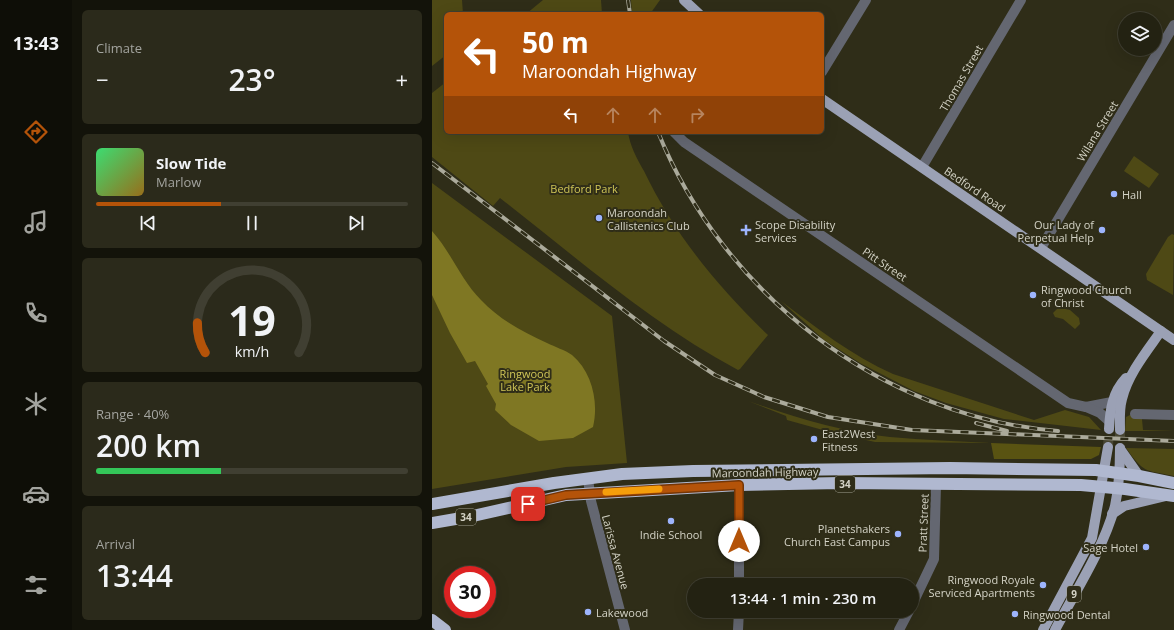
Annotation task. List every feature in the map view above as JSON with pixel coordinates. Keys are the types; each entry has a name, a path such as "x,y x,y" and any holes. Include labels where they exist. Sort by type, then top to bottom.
{"highway":[{"name":"Maroondah Highway","path":"432,504 490,492 622,474 693,471 861,468 1105,471 1174,483"},
{"path":"861,468 861,484"},
{"name":"Maroondah Highway","path":"432,523 566,495 739,485 861,484 1102,486 1172,496"},
{"path":"490,492 493,511"},
{"path":"432,620 444,630"}],"main road":[{"path":"684,0 697,12"},
{"name":"Bedford Road","path":"824,100 1174,340"},
{"path":"1109,425 1112,402 1117,390 1134,370 1161,331"},
{"path":"1120,430 1122,399 1134,370"},
{"path":"1105,471 1108,447"},
{"path":"1118,488 1120,448 1139,476"},
{"name":"9","path":"1043,630 1092,538 1105,471"},
{"name":"9","path":"1055,630 1099,549 1112,514 1118,488"},
{"path":"1112,514 1124,506 1172,496"}],"street":[{"path":"824,69 866,0"},
{"name":"Thomas Street","path":"922,167 1021,0"},
{"name":"Wilana Street","path":"1041,248 1174,25"},
{"name":"Pitt Street","path":"676,134 684,142 1068,403 1086,407 1100,413 1109,425"},
{"name":"Pitt Street","path":"1086,407 1112,402"},
{"path":"1135,414 1174,415"},
{"name":"Larissa Avenue","path":"588,479 589,493 625,630"},
{"path":"739,485 739,578"},
{"name":"Pratt Street","path":"919,590 934,559 936,485"},
{"path":"738,618 738,630"},
{"path":"899,630 905,618"}],"green space":[{"path":"432,0 462,0 463,12 444,12 444,57 432,66"},
{"path":"543,0 601,0 602,12 528,12"},
{"path":"631,0 660,0 651,12 632,12"},
{"name":"Bedford Park","path":"444,84 444,134 628,134 632,147 639,162 656,194 683,238 715,279 768,335 738,370 706,352 645,311 586,267 500,198 493,206 432,157 432,93"},
{"path":"1134,156 1159,174 1149,188 1124,171"},
{"name":"Ringwood Lake Park","path":"432,183 612,316 627,463 566,467 432,489"},
{"path":"1172,234 1174,235 1173,295 1147,280 1146,274 1168,237"},
{"path":"781,301 849,350 893,374 1034,420 1065,410 1089,417 1101,430 1004,419 946,403 914,391 860,363 824,340"},
{"path":"1061,308 1070,310 1079,318 1080,324 1075,329 1063,319 1055,317 1053,313 1057,309"},
{"path":"748,401 783,413 854,432 890,437 991,443 875,442 830,432 787,420 786,416"},
{"path":"1132,414 1142,419 1143,430 1174,431 1125,431 1126,417"},
{"path":"1126,448 1174,449 1174,476 1156,473 1146,469 1137,462"}],"shaded area":[{"path":"432,231 439,239 468,284 488,307 512,325 569,353 579,362 585,370 592,388 595,408 593,427 573,438 539,441 511,425 495,410 496,404 486,386 488,384 475,361 467,363 450,333 432,295"},
{"path":"991,443 1101,447 1099,455 1091,459 994,459"}],"tunnel":[{"path":"1108,447 1109,429"},
{"path":"1120,430 1120,448"}],"railway":[{"path":"628,0 630,12"},
{"path":"659,134 687,191 724,246 767,295 817,337 871,373 931,401 993,421 1058,431"},
{"path":"432,163 664,341 715,375 764,397 828,417 912,430 1174,441"},
{"path":"976,423 1007,431"}],"slow traffic":[{"path":"606,492 659,489"}],"place":[{"name":"Hall","path":"1114,194"},
{"name":"Maroondah Callistenics Club","path":"599,218"},
{"name":"Scope Disability Services","path":"746,230"},
{"name":"Our Lady of Perpetual Help","path":"1102,230"},
{"name":"Ringwood Church of Christ","path":"1033,295"},
{"name":"East2West Fitness","path":"814,439"},
{"name":"Indie School","path":"671,521"},
{"name":"Planetshakers Church East Campus","path":"898,534"},
{"name":"Sage Hotel","path":"1146,547"},
{"name":"Ringwood Royale Serviced Apartments","path":"1043,585"},
{"name":"Lakewood","path":"588,612"},
{"name":"Ringwood Dental","path":"1015,614"}],"route":[{"path":"528,504 566,495 739,485 739,541"}]}
